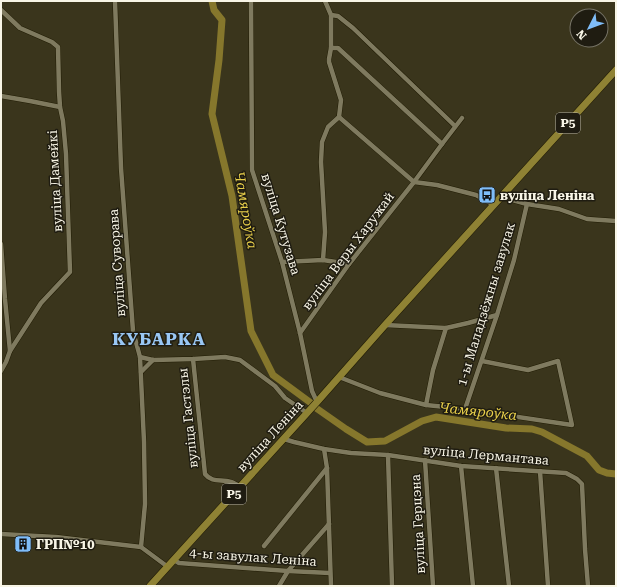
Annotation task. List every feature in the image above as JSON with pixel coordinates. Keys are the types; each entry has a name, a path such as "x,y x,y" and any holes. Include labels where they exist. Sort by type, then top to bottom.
{"main road":[{"name":"вуліца Леніна","path":"150,586 308,413 385,325 616,70"}],"street":[{"name":"вуліца Суворава","path":"115,1 122,176 133,331 140,357 144,442 144,504 141,547"},
{"name":"вуліца Кутузава","path":"251,1 252,170 282,262 300,333 312,391 317,402"},
{"path":"323,260 325,232 321,162 322,142 328,128 339,118 341,100 329,62 331,48 330,15 325,1"},
{"name":"вуліца Дамейкі","path":"1,10 20,28 52,42 58,47 60,107 63,121 66,154 70,272 41,302 10,351 1,371"},
{"path":"330,15 338,16 353,28 455,126"},
{"path":"331,48 338,48 442,144"},
{"path":"1,96 30,100 60,107"},
{"path":"339,118 414,182 437,185 476,195 494,205"},
{"name":"вуліца Веры Харужай","path":"300,333 349,264 414,182 462,118"},
{"path":"501,198 559,209 587,219 616,221"},
{"name":"1-ы Маладзёжны завулак","path":"465,409 514,260 527,204"},
{"path":"1,244 10,351"},
{"path":"282,262 323,260 349,264"},
{"path":"385,325 446,328 497,315"},
{"path":"426,405 433,370 446,328"},
{"path":"140,357 153,360 225,357 240,360 275,386 285,398 308,413"},
{"name":"вуліца Гастэлы","path":"192,359 205,474 208,478 213,480 230,482 240,486"},
{"path":"140,372 153,360"},
{"path":"339,377 380,393 426,405 465,409 572,425 558,361 528,370 482,361"},
{"name":"вуліца Лермантава","path":"284,439 324,449 352,453 425,460 461,466 566,473 577,478 582,484 588,586"},
{"path":"324,449 331,586"},
{"path":"388,456 392,586"},
{"name":"вуліца Герцэна","path":"425,460 433,586"},
{"path":"461,466 473,586"},
{"path":"264,546 326,468"},
{"path":"496,468 509,586"},
{"path":"540,471 548,586"},
{"path":"279,586 288,571 329,524"},
{"path":"1,534 56,537 141,547 168,567"},
{"name":"4-ы завулак Леніна","path":"174,560 179,563 288,571 330,572"}],"waterway":[{"name":"Чамяроўка","path":"212,1 214,10 222,20 219,60 212,114 232,196 251,331 273,375 311,403"},
{"name":"Чамяроўка","path":"316,408 367,442 385,441 422,421 436,417 506,428 532,429 542,432 587,456 599,470 616,474"}],"place":[{"name":"вуліца Леніна","path":"487,195"},
{"name":"ГРП№10","path":"23,544"}],"district":[{"name":"КУБАРКА","path":"159,339"}]}
